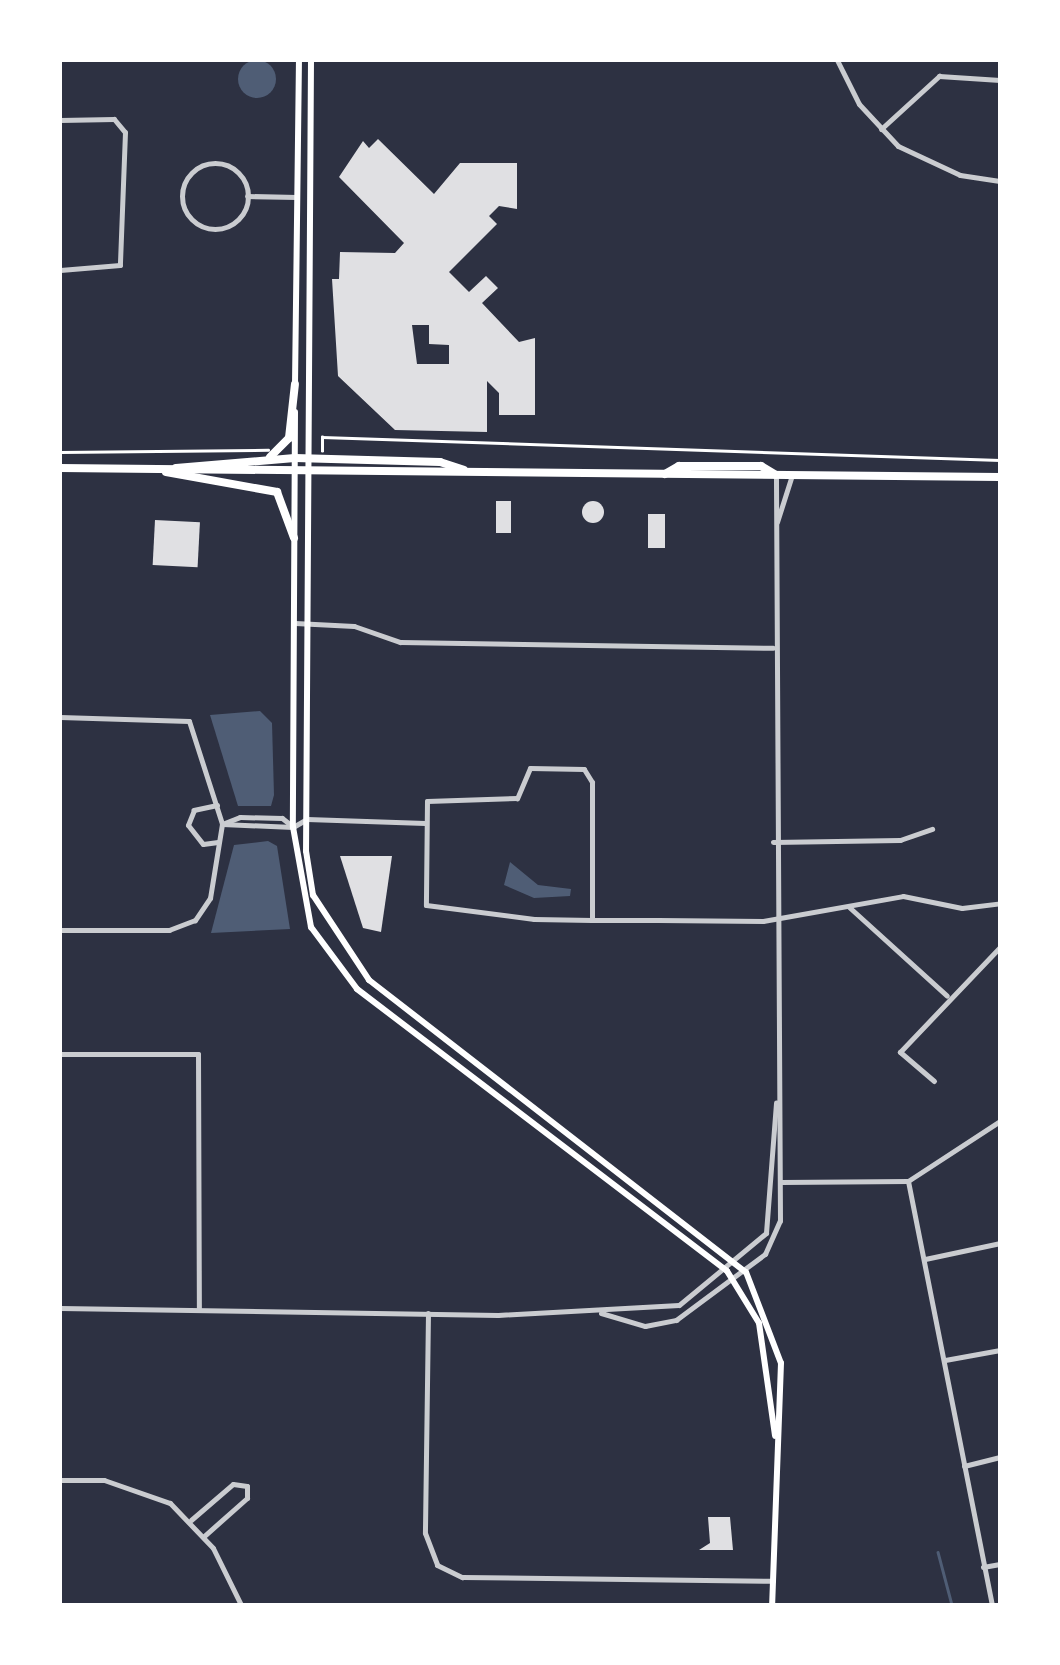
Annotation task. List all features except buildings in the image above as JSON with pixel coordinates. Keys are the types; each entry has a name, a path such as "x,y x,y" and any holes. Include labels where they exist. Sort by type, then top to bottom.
{"main road":[{"path":"299,60 293,827 301,904 342,974 727,1271 762,1337 776,1438"},
{"path":"312,60 307,819 313,895 349,960 746,1272 780,1357 772,1605"},
{"path":"266,459 289,438 295,384"},
{"path":"173,468 310,458 440,462 468,472"},
{"path":"60,468 173,468 294,477 468,472 1000,477"},
{"path":"157,468 203,485 277,492 294,538"}],"street":[{"path":"837,60 881,129 934,165 1000,181"},
{"path":"881,129 939,76 1000,80"},
{"path":"60,120 122,122 124,150 120,266 60,270"},
{"path":"218,163 238,172 248,196 236,221 216,230 195,223 181,194 189,174 218,163"},
{"path":"248,196 297,198"},
{"path":"601,1313 645,1326 676,1320 746,1272 777,1234 781,1182 776,1102 773,842 776,476"},
{"path":"777,522 792,476"},
{"path":"295,623 400,642 773,648"},
{"path":"60,717 189,721 222,824 210,898 181,928 60,930"},
{"path":"592,920 592,782 584,769 530,768 517,798 436,795 425,823 426,906 592,920 763,921 774,914 849,908 903,896 962,908 1000,903"},
{"path":"217,805 194,810 188,825 202,844 219,842"},
{"path":"222,824 268,818 293,827"},
{"path":"222,824 293,827 307,819 425,823"},
{"path":"773,842 900,840 932,829"},
{"path":"849,908 948,996"},
{"path":"934,1081 900,1052 948,996 1000,947"},
{"path":"60,1054 198,1054 199,1308"},
{"path":"60,1308 601,1313 679,1304 727,1271 766,1233 776,1102"},
{"path":"770,1182 908,1181 1000,1121"},
{"path":"908,1181 992,1605"},
{"path":"925,1259 1000,1243"},
{"path":"428,1312 425,1532 437,1565 462,1577 773,1581"},
{"path":"945,1360 1000,1350"},
{"path":"963,1466 1000,1457"},
{"path":"60,1480 138,1488 190,1520 204,1536 241,1605"},
{"path":"190,1520 232,1484 246,1486 247,1498 204,1536"},
{"path":"983,1567 1000,1564"}],"path":[{"path":"322,444 322,437 1000,460"},
{"path":"60,452 280,444"}],"water":[{"path":"257,60 270,66 276,79 270,92 257,98 244,92 238,79 244,66"},
{"path":"260,711 272,723 274,795 271,806 238,806 210,715"},
{"path":"268,841 277,846 290,929 211,933 234,845"},
{"path":"510,862 538,885 571,889 570,896 534,898 504,885"}],"waterway":[{"path":"938,1552 952,1605"}]}
